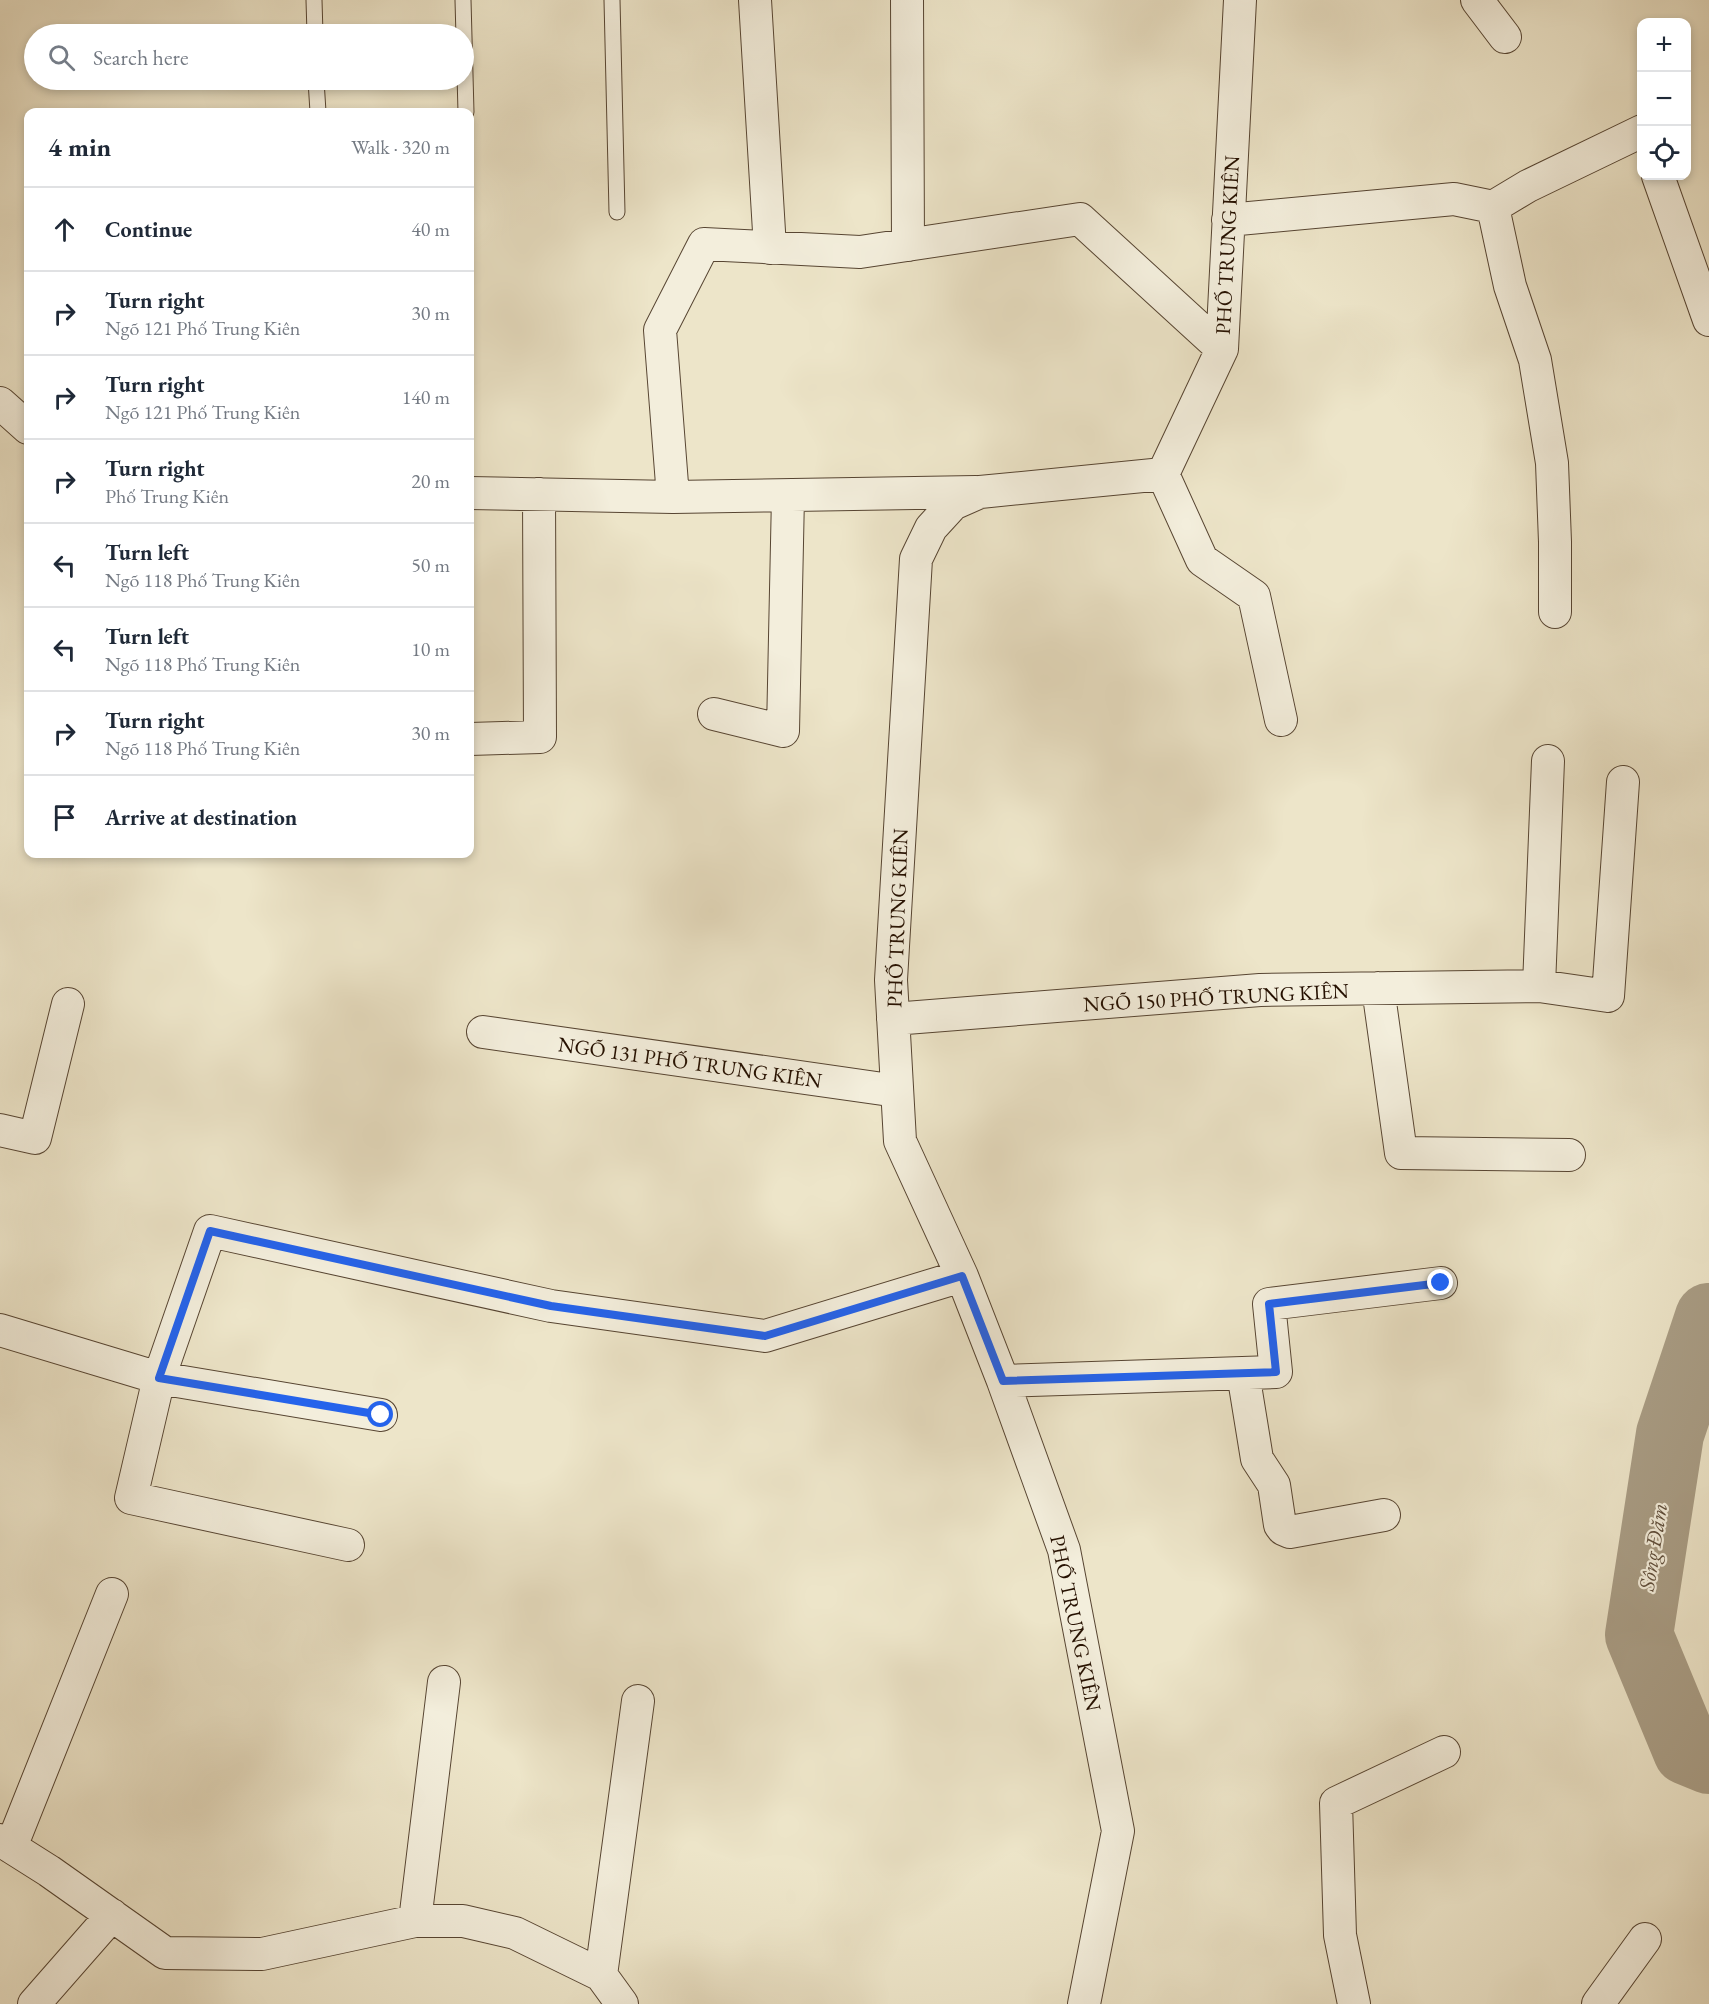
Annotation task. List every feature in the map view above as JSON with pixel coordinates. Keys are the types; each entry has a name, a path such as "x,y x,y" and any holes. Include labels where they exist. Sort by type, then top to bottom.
{"street":[{"path":"755,0 770,248"},
{"path":"907,0 908,245"},
{"name":"PHỐ TRUNG KIÊN","path":"1084,2004 1118,1831 1064,1550 962,1276 900,1141 891,980 916,559 931,528 953,504 980,492 1163,474 1222,349 1240,0"},
{"path":"1477,0 1505,37"},
{"path":"1228,220 1454,199 1493,207 1528,186 1637,133"},
{"path":"1659,180 1709,320"},
{"path":"1493,207 1510,286 1535,360 1551,464 1555,542 1555,612"},
{"path":"673,497 660,330 704,244 860,252 1080,219 1222,349"},
{"path":"0,403 24,424"},
{"path":"1163,474 1202,560 1254,596 1281,720"},
{"path":"474,493 673,497 980,492"},
{"path":"474,739 540,737 539,494"},
{"path":"714,714 783,731 788,496"},
{"path":"1539,986 1548,761"},
{"name":"NGÕ 150 PHỐ TRUNG KIÊN","path":"893,1019 1260,990 1539,986 1608,996 1623,782"},
{"path":"1378,988 1401,1153 1569,1155"},
{"path":"0,1130 35,1138 68,1004"},
{"name":"NGÕ 131 PHỐ TRUNG KIÊN","path":"483,1032 897,1090"},
{"path":"348,1545 131,1498 159,1378 210,1231 551,1306 765,1336 962,1276"},
{"path":"1003,1381 1276,1372 1269,1304 1441,1283"},
{"path":"0,1330 159,1378 381,1415"},
{"path":"1244,1373 1257,1459 1274,1485 1280,1525 1283,1529 1290,1532 1384,1515"},
{"path":"112,1594 6,1843 165,1953 262,1954 415,1921 463,1922 515,1934 601,1975 622,2004"},
{"path":"415,1921 444,1682"},
{"path":"601,1975 638,1701"},
{"path":"1354,2004 1340,1935 1336,1803 1444,1752"},
{"path":"34,2004 112,1916"},
{"path":"1598,2004 1645,1939"}],"lane":[{"path":"314,0 315,24"},
{"path":"463,0 464,24"},
{"path":"612,0 617,212"},
{"path":"317,90 318,108"},
{"path":"465,90 466,108"}],"waterway":[{"name":"Sông Đăm","path":"1709,1317 1670,1434 1639,1635 1687,1751 1709,1760"}],"route":[{"path":"381,1415 159,1378 210,1231 551,1306 765,1336 962,1276 1003,1381 1276,1372 1269,1304 1441,1283"}]}
